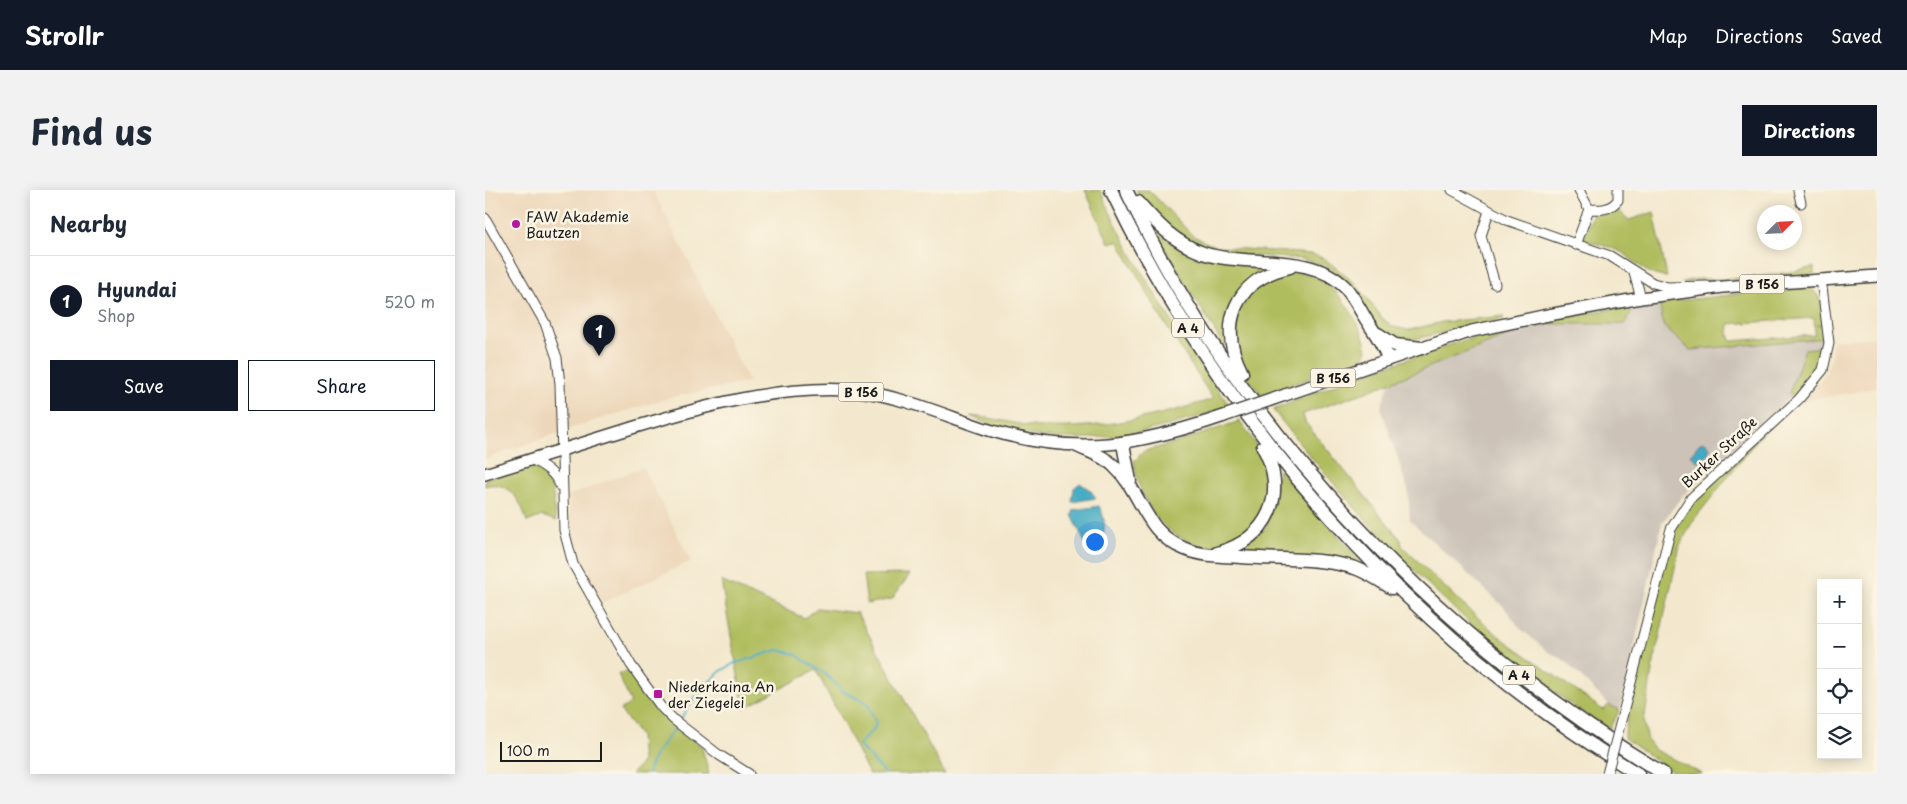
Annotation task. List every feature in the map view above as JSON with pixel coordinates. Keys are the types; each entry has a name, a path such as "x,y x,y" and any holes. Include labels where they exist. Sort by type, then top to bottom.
{"highway":[{"name":"A 4","path":"1111,190 1173,303 1240,405 1278,456 1356,544 1411,599 1506,681 1585,739 1638,774"},
{"name":"A 4","path":"1127,190 1188,304 1234,374 1295,454 1356,524 1454,620 1545,694 1664,774"},
{"path":"1127,190 1156,223 1173,238 1192,248 1221,258 1296,266 1320,271 1339,282 1349,292 1365,318 1385,360"},
{"path":"1266,417 1233,354 1231,323 1238,302 1252,284 1272,272 1296,266"},
{"path":"1365,318 1378,334 1395,345 1422,348"},
{"path":"1378,334 1385,360"},
{"path":"1213,554 1234,547 1251,536 1265,519 1274,499 1275,476 1271,460 1240,405"},
{"path":"1123,444 1134,493"},
{"path":"1077,446 1108,461 1121,474 1151,523 1164,536 1186,549 1213,554 1345,566 1371,575 1411,599"}],"main road":[{"name":"B 156","path":"485,474 730,400 808,389 851,390 892,398 1016,438 1077,446 1123,444 1163,436 1472,331 1641,298 1723,287 1877,276"}],"street":[{"path":"1452,190 1489,211 1610,256 1647,280 1661,286 1700,285 1723,287"},
{"path":"1577,245 1589,209 1579,190"},
{"path":"1589,209 1600,210 1614,206 1619,200 1618,190"},
{"path":"1798,190 1801,202"},
{"path":"1489,211 1481,236 1495,284"},
{"path":"485,218 536,306 551,340 560,384 564,530 573,564 631,665 661,707 683,727 749,774"},
{"path":"1633,270 1639,282 1641,298"},
{"name":"Burker Straße","path":"1607,774 1671,529 1691,498 1799,399 1823,370 1829,343 1821,279"},
{"path":"531,460 548,468 557,477 563,492"}],"shaded area":[{"path":"485,190 653,190 749,382 672,397 581,425 485,459"},
{"path":"1659,303 1664,327 1690,350 1826,338 1823,359 1808,385 1798,390 1682,496 1662,523 1620,710 1609,705 1564,660 1547,651 1520,628 1504,607 1410,520 1408,490 1381,407 1390,382 1522,330 1548,324 1624,324 1632,311"},
{"path":"1877,337 1877,388 1802,401 1826,373 1831,358 1833,340"},
{"path":"643,467 691,561 602,603 574,553 570,536 568,496"}],"green space":[{"path":"1085,190 1100,190 1113,219 1159,301 1230,406 1167,426 1134,433 1100,437 1034,436 1001,428 970,416 1036,427 1088,426 1152,416 1213,399 1163,321 1118,241 1109,243"},
{"path":"1136,190 1149,190 1192,235 1218,247 1312,254 1325,259 1356,284 1384,320 1394,327 1409,330 1442,322 1504,316 1503,319 1402,342 1379,330 1335,272 1324,265 1302,259 1219,253 1180,238 1140,198"},
{"path":"1617,209 1629,220 1654,212 1667,277 1646,271 1617,250 1583,239 1593,214"},
{"path":"1153,229 1172,242 1275,264 1247,283 1225,348"},
{"path":"1814,267 1814,274 1682,283 1698,279 1728,279 1771,275"},
{"path":"1290,272 1314,276 1323,281 1341,298 1361,330 1367,351 1363,358 1354,363 1261,395 1245,373 1237,356 1237,307 1258,282"},
{"path":"1807,286 1816,293 1822,306 1825,323 1816,325 1825,325 1826,338 1690,350 1664,327 1659,303","holes":["1814,318 1815,335 1731,341 1730,336 1728,336 1729,324"]},
{"path":"1628,307 1632,311 1624,324 1548,324 1522,330 1369,391 1303,414 1305,422 1401,540 1402,546 1461,603 1500,637 1603,710 1609,705 1620,710 1609,729 1558,695 1458,613 1393,548 1331,481 1273,410 1349,379 1461,341 1550,319"},
{"path":"1822,347 1824,350 1820,369 1808,385 1792,396 1789,394 1805,349"},
{"path":"1240,421 1257,446 1264,460 1268,475 1269,488 1261,515 1243,536 1231,543 1218,546 1204,546 1189,542 1176,535 1155,515 1141,489 1134,461 1144,451 1172,444"},
{"path":"1763,432 1693,521 1680,545 1652,671 1644,722 1648,741 1655,750 1702,774 1676,774 1624,738 1628,716 1624,712 1671,530 1682,511"},
{"path":"534,466 543,469 542,474 552,488 556,521 542,516 527,522 522,507 513,494 501,486 485,486 485,479"},
{"path":"1278,469 1368,569 1371,567 1377,576 1232,551 1266,528"},
{"path":"910,574 892,599 867,604 863,575"},
{"path":"721,581 804,618 817,608 857,613 945,774 869,774 816,670 744,708"},
{"path":"628,671 649,703 702,747 709,774 631,774 642,763 640,736 620,710 631,703 618,674"}],"water":[{"path":"1705,442 1710,447 1706,457 1697,461 1690,455 1700,443"},
{"path":"1080,483 1090,490 1096,498 1072,502 1074,488"},
{"path":"1099,506 1103,515 1104,530 1100,544 1095,547 1086,545 1072,515 1074,510"}],"waterway":[{"path":"680,721 691,702 718,673 733,664 778,650 795,654 825,674 844,692 867,703 876,723 874,729 858,745 886,774"},
{"path":"648,774 653,758 677,725"}],"place":[{"name":"FAW Akademie Bautzen","path":"516,224"},
{"name":"Hyundai","path":"599,356"},
{"name":"Niederkaina An der Ziegelei","path":"658,694"}]}
